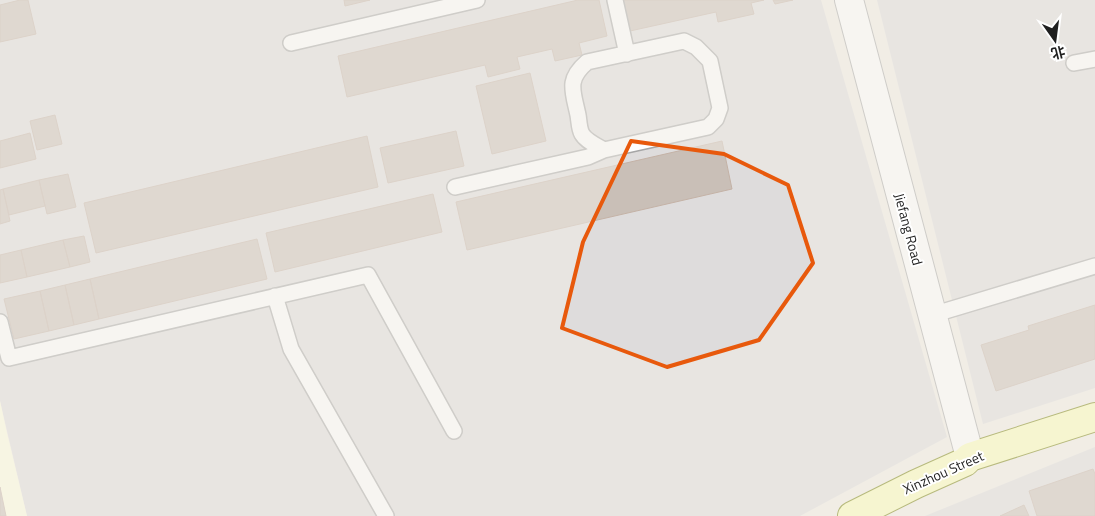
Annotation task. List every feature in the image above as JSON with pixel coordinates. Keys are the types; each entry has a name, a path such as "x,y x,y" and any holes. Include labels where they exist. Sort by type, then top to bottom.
{"main road":[{"name":"Xinzhou Street","path":"852,516 965,462 970,457 1095,417"}],"street":[{"name":"Jiefang Road","path":"849,0 970,457"}],"lane":[{"path":"291,43 477,0"},
{"path":"615,0 626,54"},
{"path":"455,187 588,157 604,150 708,127 716,119 720,108 710,61 696,48 684,41 588,62 577,73 571,86 582,134 593,144 604,150"},
{"path":"1074,63 1095,59"},
{"path":"932,315 1095,266"},
{"path":"0,322 9,358 368,275 454,431"},
{"path":"276,296 291,349 386,516"}],"highlighted area":[{"path":"631,141 724,154 788,185 813,263 759,340 667,367 562,328 583,242"}],"shaded area":[{"path":"0,0 821,0 947,437 800,516 27,516 0,401"},
{"path":"877,0 1095,0 1095,388 983,424"},
{"path":"0,401 7,433 27,516 0,516"},
{"path":"1095,447 1095,516 925,516"}],"building":[{"path":"28,0 36,34 0,42 0,5"},
{"path":"344,0 370,0 345,6"},
{"path":"578,0 599,0 607,36 579,43 582,55 555,61 552,49 517,57 520,69 488,77 485,65 347,97 338,56"},
{"path":"623,0 764,0 751,3 754,14 718,22 716,12 630,31"},
{"path":"773,0 793,0 775,4"},
{"path":"530,73 546,141 492,154 476,86"},
{"path":"55,115 62,144 37,150 30,121"},
{"path":"456,131 464,166 388,183 380,148"},
{"path":"30,133 36,159 0,168 0,141"},
{"path":"367,136 378,187 96,253 84,203"},
{"path":"722,141 732,189 467,250 456,202"},
{"path":"68,174 76,207 47,214 39,180"},
{"path":"39,180 45,206 9,215 3,189"},
{"path":"3,189 10,221 0,224 0,190"},
{"path":"433,194 442,232 275,272 266,233"},
{"path":"84,236 90,262 70,267 63,240"},
{"path":"257,239 267,279 99,319 90,279"},
{"path":"63,240 70,267 27,277 21,250"},
{"path":"21,250 27,277 0,283 0,255"},
{"path":"90,279 99,319 74,325 65,285"},
{"path":"65,285 74,325 49,331 40,291"},
{"path":"40,291 49,331 14,339 4,299"},
{"path":"1095,305 1095,359 996,391 981,345 1029,330 1028,326"},
{"path":"1093,469 1095,474 1095,516 1037,516 1029,491"},
{"path":"0,487 6,516 0,516"},
{"path":"1024,505 1029,516 1000,516"}]}
